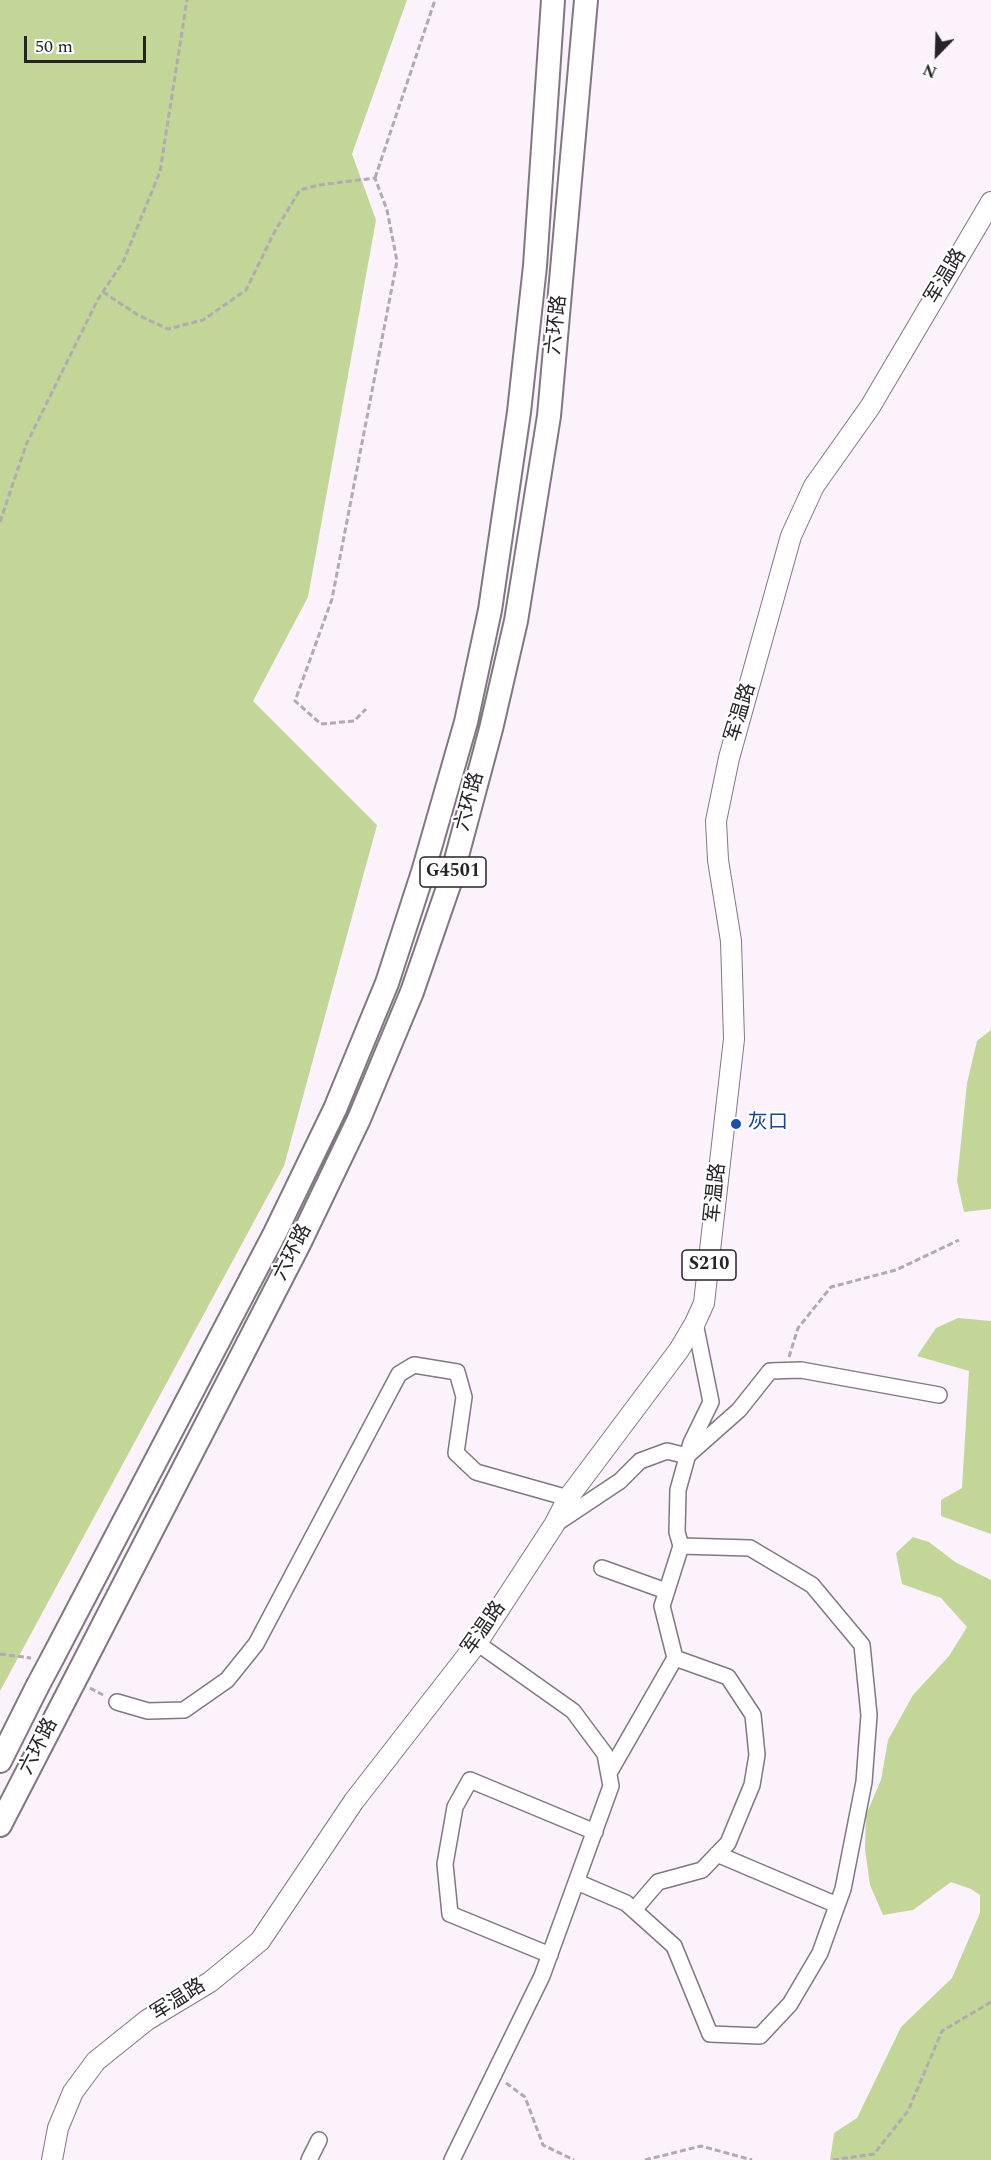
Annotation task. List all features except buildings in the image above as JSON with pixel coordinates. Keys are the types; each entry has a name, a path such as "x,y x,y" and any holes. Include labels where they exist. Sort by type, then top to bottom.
{"highway":[{"name":"六环路","path":"0,1761 275,1233 335,1109 387,983 423,872 466,722 490,610 519,412 535,266 553,0"},
{"name":"六环路","path":"0,1825 299,1244 354,1129 412,992 450,882 491,729 516,621 549,416 586,0"}],"main road":[{"name":"军温路","path":"52,2160 58,2128 73,2092 96,2061 147,2020 210,1982 260,1941 354,1801 477,1643 554,1525 568,1498 679,1350 705,1303 734,1039 731,941 718,860 716,821 729,758 791,536 814,486 870,407 991,202"}],"street":[{"path":"609,1773 675,1658 662,1606 681,1546 677,1532 678,1490 687,1456 711,1402 695,1323"},
{"path":"117,1702 148,1711 184,1710 227,1680 256,1644 399,1374 414,1365 457,1372 464,1397 456,1453 476,1472 568,1498"},
{"path":"687,1456 739,1410 770,1371 801,1370 939,1395"},
{"path":"554,1525 620,1481 640,1461 666,1451 687,1456"},
{"path":"577,1882 626,1903 674,1946 710,2034 760,2036 790,2004 820,1953 837,1905 864,1782 869,1715 862,1645 812,1585 750,1548 681,1546"},
{"path":"602,1568 666,1591"},
{"path":"452,2160 550,1955 611,1786 605,1754 573,1711 477,1643"},
{"path":"634,1910 658,1882 702,1870 728,1843 752,1785 757,1755 753,1715 728,1677 675,1658"},
{"path":"550,1955 450,1914 445,1864 455,1807 470,1780 595,1832"},
{"path":"717,1854 837,1905"},
{"path":"309,2160 319,2140"}],"path":[{"path":"0,522 26,446 103,292 123,262 160,172 187,0"},
{"path":"366,709 354,721 321,724 295,701 332,599 397,261 387,210 375,177 435,0"},
{"path":"103,292 138,315 168,329 203,320 246,290 275,231 300,190 375,177"},
{"path":"785,1371 798,1328 831,1287 896,1270 959,1240"},
{"path":"833,2160 874,2154 908,2110 942,2031 991,2002"},
{"path":"494,2074 525,2097 543,2145 574,2160"},
{"path":"645,2160 700,2146 752,2160"}],"green space":[{"path":"0,0 407,0 352,154 376,220 308,597 253,701 377,825 284,1166 0,1691"},
{"path":"991,1030 991,1209 964,1212 957,1181 967,1083 977,1041"},
{"path":"958,1318 991,1321 991,1534 941,1516 941,1500 962,1488 969,1371 917,1356 936,1328"},
{"path":"913,1537 929,1542 955,1562 991,1580 991,2160 830,2160 834,2133 857,2118 901,2027 952,1978 980,1913 980,1895 951,1882 913,1910 883,1915 870,1885 865,1849 866,1815 881,1780 888,1740 913,1695 949,1656 967,1627 941,1598 902,1584 896,1553"}],"place":[{"name":"灰口","path":"736,1124"}]}
